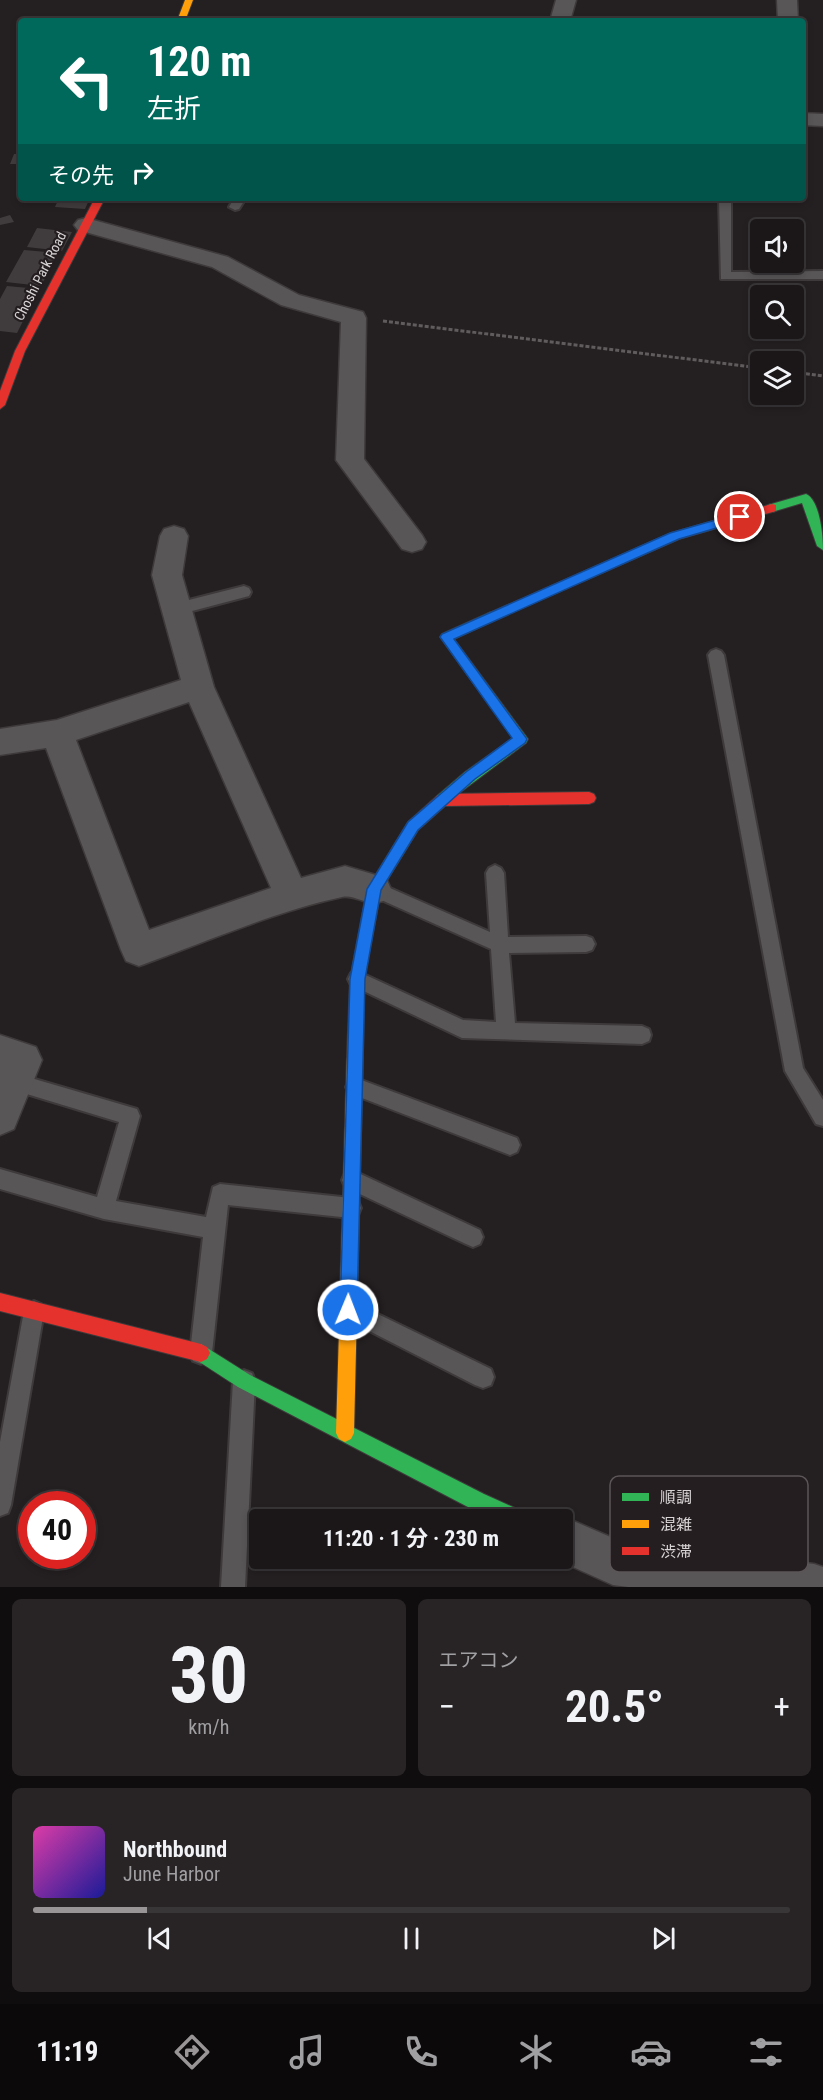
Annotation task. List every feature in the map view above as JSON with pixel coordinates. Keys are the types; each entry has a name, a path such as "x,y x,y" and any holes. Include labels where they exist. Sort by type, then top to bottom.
{"street":[{"path":"182,18 189,0"},
{"path":"561,18 566,0"},
{"path":"787,0 788,18"},
{"path":"806,119 823,120"},
{"name":"Choshi Park Road","path":"0,405 20,351 98,201"},
{"path":"86,225 220,262 290,300 354,318 350,460 412,542"},
{"path":"345,1433 356,1087 357,979 374,889 413,826 470,776 520,739 446,637 675,536 806,498 823,546"},
{"path":"174,536 167,575 198,687 292,896"},
{"path":"0,742 57,733 198,687"},
{"path":"57,733 139,950 292,896 345,881 374,889"},
{"path":"442,800 589,798"},
{"path":"0,1116 7,1067"},
{"path":"0,1302 201,1353 244,1381 497,1509"},
{"path":"573,1544 610,1561"},
{"path":"693,1572 814,1587"}],"lane":[{"path":"725,201 725,276 823,275"},
{"path":"177,609 244,592"},
{"path":"716,655 794,1071 823,1117"},
{"path":"495,873 506,1031"},
{"path":"374,889 501,945 586,944"},
{"path":"357,979 462,1029 642,1035"},
{"path":"7,1067 130,1116 104,1209"},
{"path":"356,1087 510,1145"},
{"path":"0,1179 104,1209 214,1229"},
{"path":"352,1180 473,1237"},
{"path":"201,1353 214,1229 220,1194 351,1208"},
{"path":"348,1310 483,1377"},
{"path":"0,1505 34,1311"},
{"path":"233,1587 244,1381"}],"path":[{"path":"354,318 750,367"},
{"path":"804,373 823,375"}],"building":[{"path":"297,16 297,18 266,18"},
{"path":"14,154 18,154 18,164 10,164"},
{"path":"58,201 89,201 85,209 55,207"},
{"path":"10,215 14,222 0,225 0,218"},
{"path":"37,228 72,232 62,251 27,247"},
{"path":"24,250 58,253 41,286 6,282"},
{"path":"7,286 39,289 17,333 0,331 0,299"}],"traffic: fast":[{"path":"772,508 806,498 823,546"},
{"path":"442,800 470,776 521,739 446,637 491,617"},
{"path":"201,1353 244,1381 495,1509"}],"traffic: slow":[{"path":"182,18 189,0"},
{"path":"345,1433 355,1056"}],"traffic: jam":[{"path":"0,405 20,351 98,201"},
{"path":"491,617 675,536 772,508"},
{"path":"355,1056 357,979 374,889 413,826 442,800 589,798"},
{"path":"0,1302 201,1353"}],"route":[{"path":"348,1310 356,1087 357,979 374,889 413,826 470,776 520,739 446,637 675,536 740,517"}]}
